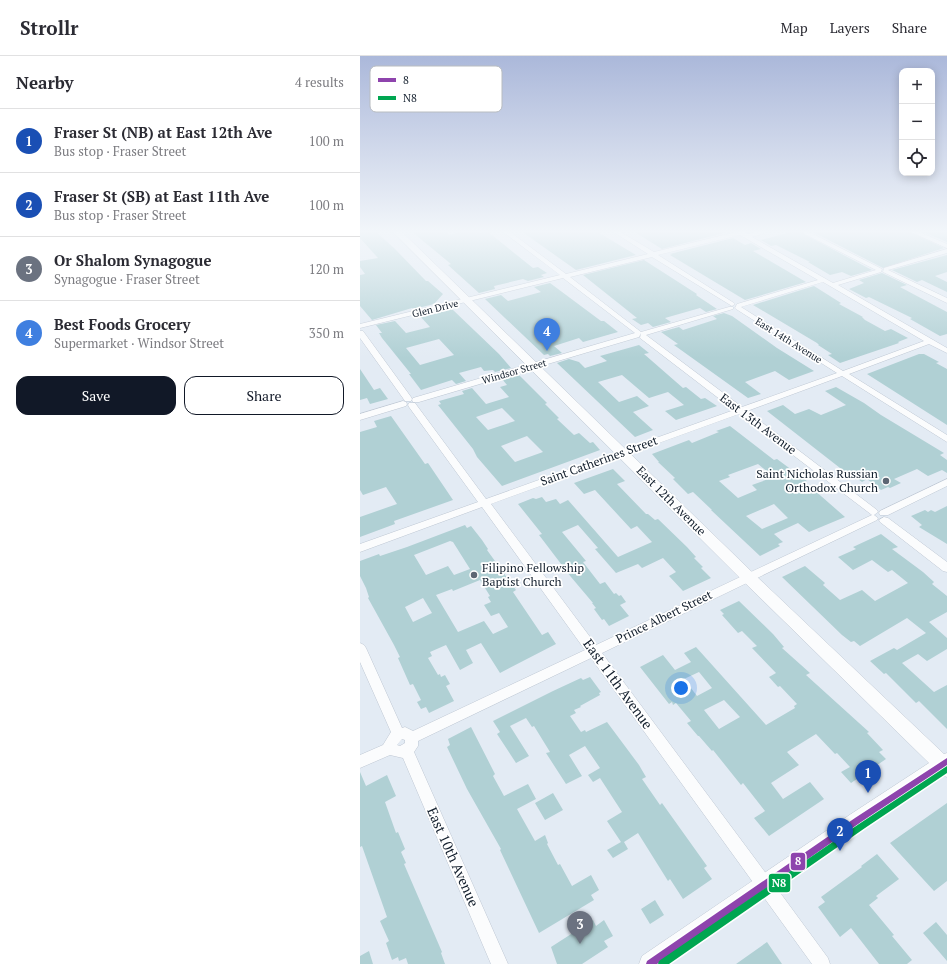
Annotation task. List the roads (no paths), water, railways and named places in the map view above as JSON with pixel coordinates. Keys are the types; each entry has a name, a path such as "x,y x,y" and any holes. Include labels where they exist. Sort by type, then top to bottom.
{"street":[{"name":"East 12th Avenue","path":"439,273 748,577 945,765"},
{"name":"East 13th Avenue","path":"561,273 947,568"},
{"name":"Glen Drive","path":"360,328 575,273"},
{"name":"East 14th Avenue","path":"682,273 947,439"},
{"path":"812,273 930,341 945,348"},
{"path":"832,285 871,273"},
{"path":"889,273 947,301"},
{"name":"Windsor Street","path":"360,417 824,280"},
{"name":"East 11th Avenue","path":"360,328 410,402 822,964"},
{"name":"Saint Catherines Street","path":"360,548 930,341"},
{"name":"Prince Albert Street","path":"360,762 403,745 594,651 879,516 947,482"},
{"path":"360,648 398,734 391,742 403,745"},
{"name":"East 10th Avenue","path":"403,745 500,964"},
{"path":"650,964 858,820 945,765"}],"place":[{"name":"Best Foods Grocery","path":"547,351"},
{"name":"Saint Nicholas Russian Orthodox Church","path":"886,481"},
{"name":"Filipino Fellowship Baptist Church","path":"474,575"},
{"name":"Fraser St (NB) at East 12th Ave","path":"868,793"},
{"name":"Fraser St (SB) at East 11th Ave","path":"840,851"},
{"name":"Or Shalom Synagogue","path":"580,944"}]}
